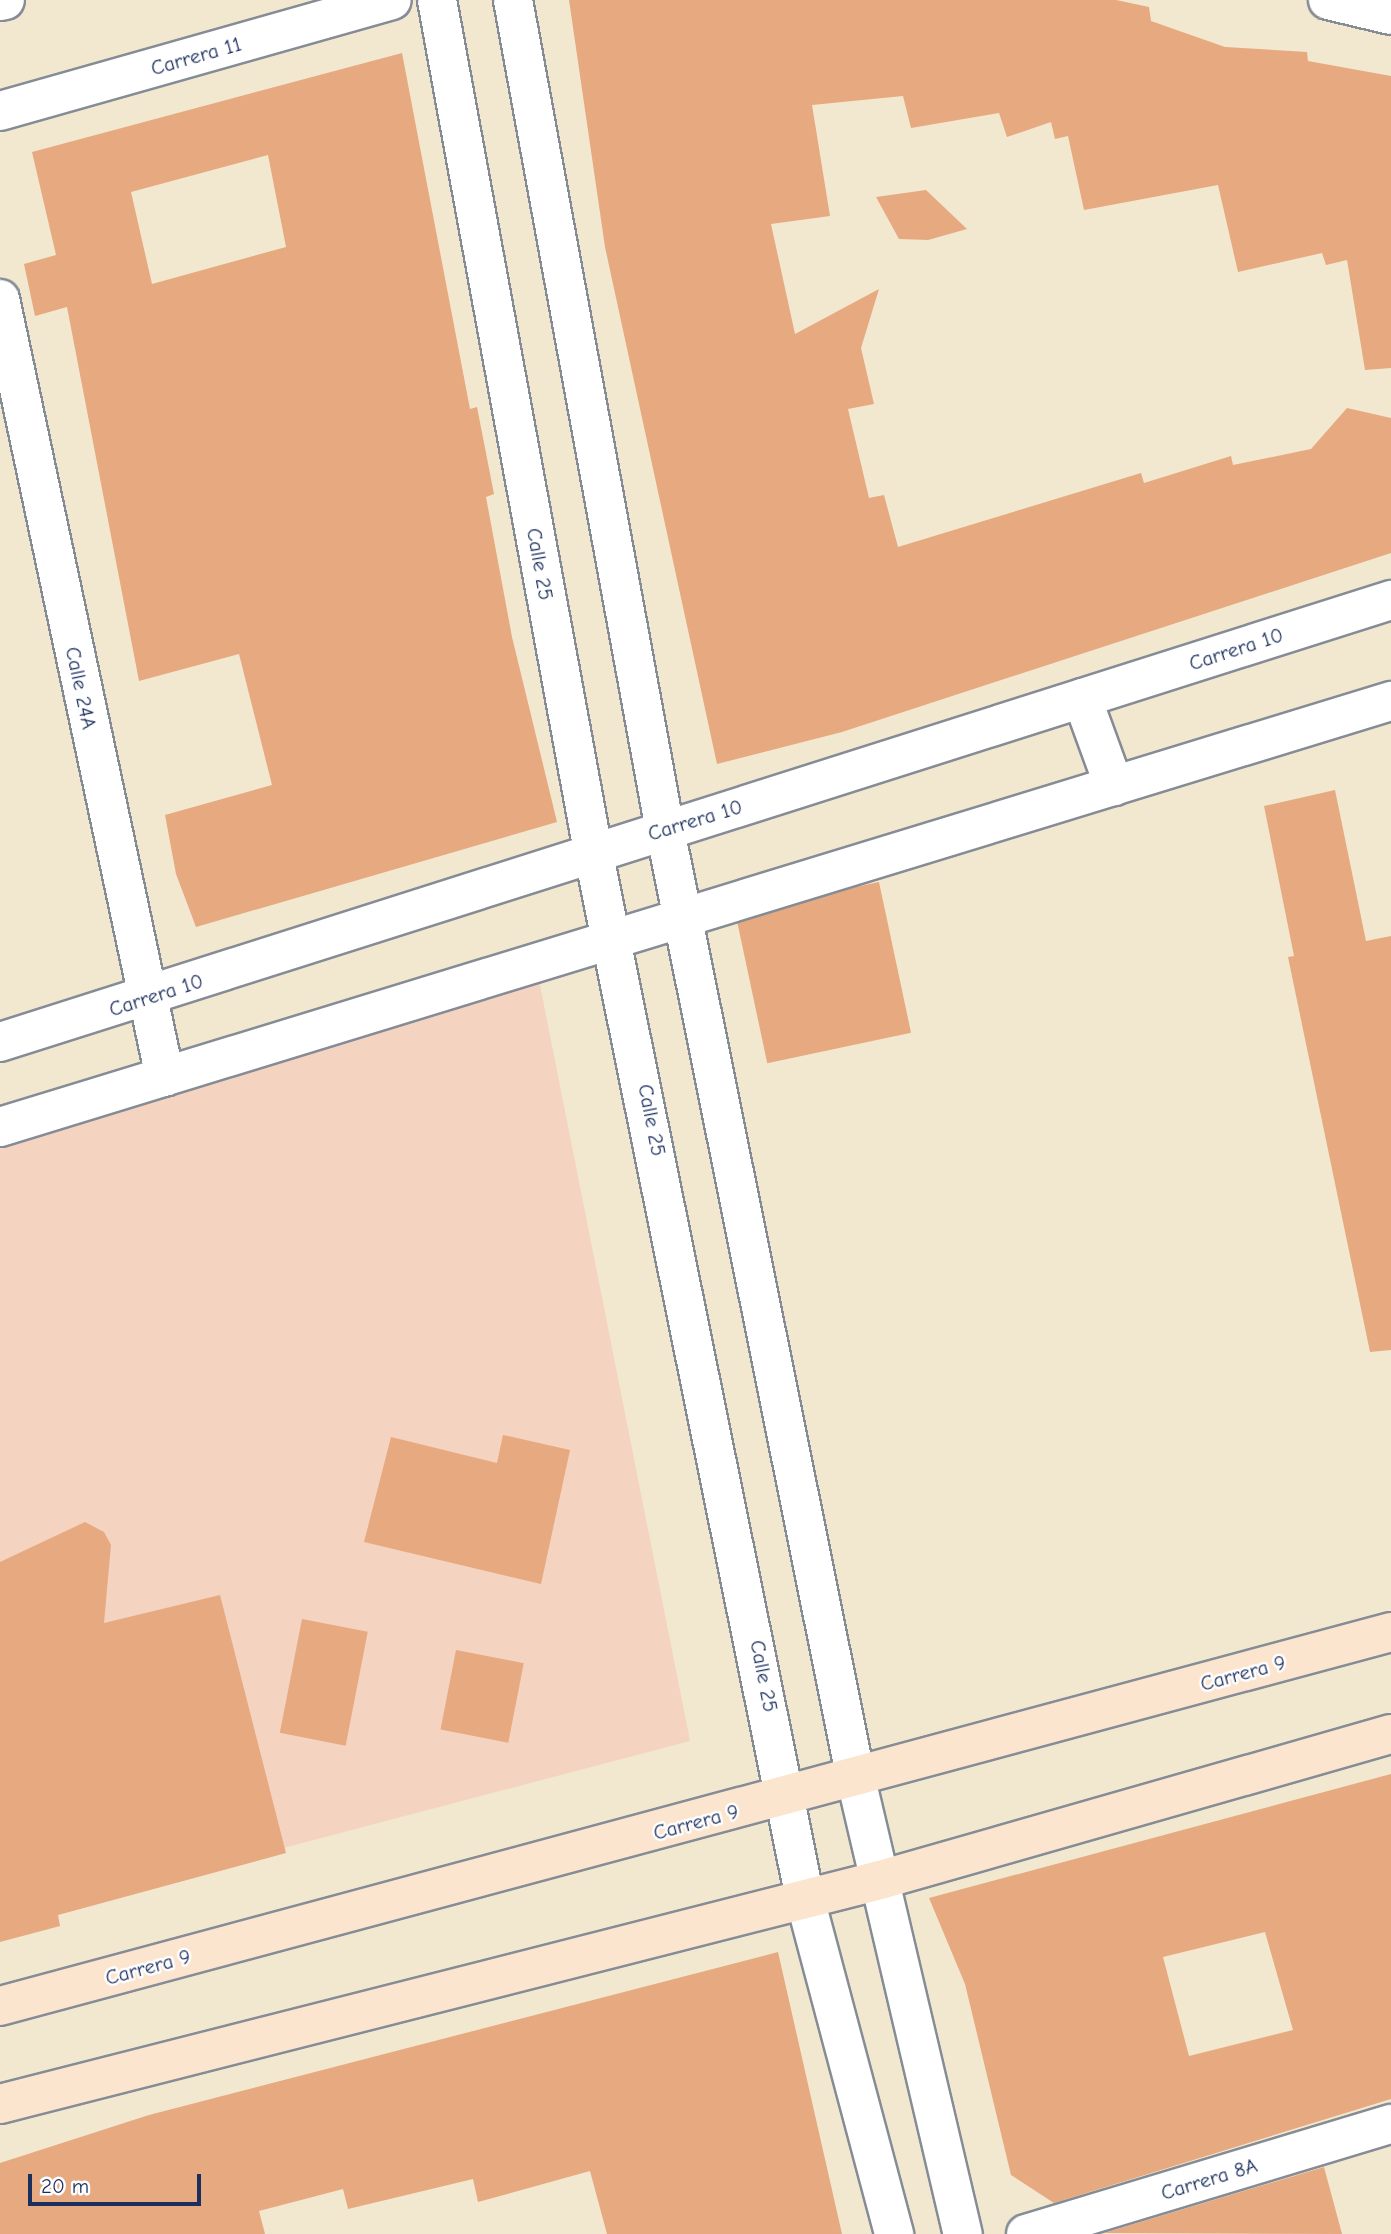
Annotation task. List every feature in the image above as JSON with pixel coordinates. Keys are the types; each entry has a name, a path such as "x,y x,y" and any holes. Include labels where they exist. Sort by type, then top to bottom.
{"street":[{"name":"Carrera 11","path":"0,111 392,0"},
{"name":"Calle 25","path":"437,0 593,851 615,938 789,1798 805,1899 894,2234"},
{"path":"513,0 665,830 687,917 856,1779 963,2234"},
{"path":"1328,0 1391,15"},
{"name":"Calle 24A","path":"0,299 145,1000 165,1077"},
{"name":"Carrera 10","path":"0,1042 145,1000 593,851 1391,600"},
{"path":"1082,698 1114,786"},
{"path":"0,1127 1391,701"},
{"name":"Carrera 9","path":"0,2006 789,1798 1391,1632"},
{"path":"0,2104 880,1880 1391,1734"},
{"name":"Carrera 8A","path":"1026,2234 1391,2124"}],"shaded area":[{"path":"536,965 690,1741 44,1911 0,1652 0,1146"}],"building":[{"path":"569,0 1116,0 1149,7 1151,21 1225,47 1307,52 1308,61 1391,76 1391,368 1365,370 1347,260 1326,265 1322,253 1238,272 1218,185 1084,210 1068,136 1055,139 1051,122 1007,137 999,113 911,128 903,96 812,105 830,216 771,224 795,334 879,289 861,348 874,404 848,409 869,498 884,495 898,547 1141,473 1144,483 1231,456 1233,465 1311,449 1347,408 1391,418 1391,553 842,732 717,764 605,247"},
{"path":"402,53 470,409 477,407 494,494 486,497 512,637 557,822 196,927 176,874 165,815 272,785 239,654 139,681 67,307 35,316 24,264 56,255 32,152","holes":["268,155 286,247 152,284 131,192"]},
{"path":"926,190 967,229 928,240 899,239 876,197"},
{"path":"1335,790 1366,941 1391,936 1391,1350 1370,1352 1288,957 1294,956 1264,806"},
{"path":"879,882 911,1033 767,1063 735,913"},
{"path":"503,1435 570,1450 541,1584 364,1542 391,1437 497,1463"},
{"path":"85,1522 104,1532 111,1545 104,1623 220,1595 286,1853 58,1915 60,1926 0,1942 0,1562"},
{"path":"302,1619 368,1632 346,1746 280,1733"},
{"path":"456,1650 524,1663 508,1743 441,1730"},
{"path":"1391,1774 1391,2099 1054,2203 1011,2175 965,1984 929,1898","holes":["1265,1932 1293,2030 1189,2056 1163,1957"]},
{"path":"778,1952 842,2234 607,2234 590,2171 478,2202 473,2179 348,2209 343,2189 259,2211 265,2234 0,2234 0,2163 149,2115"},
{"path":"1324,2167 1342,2234 1104,2233"}]}
